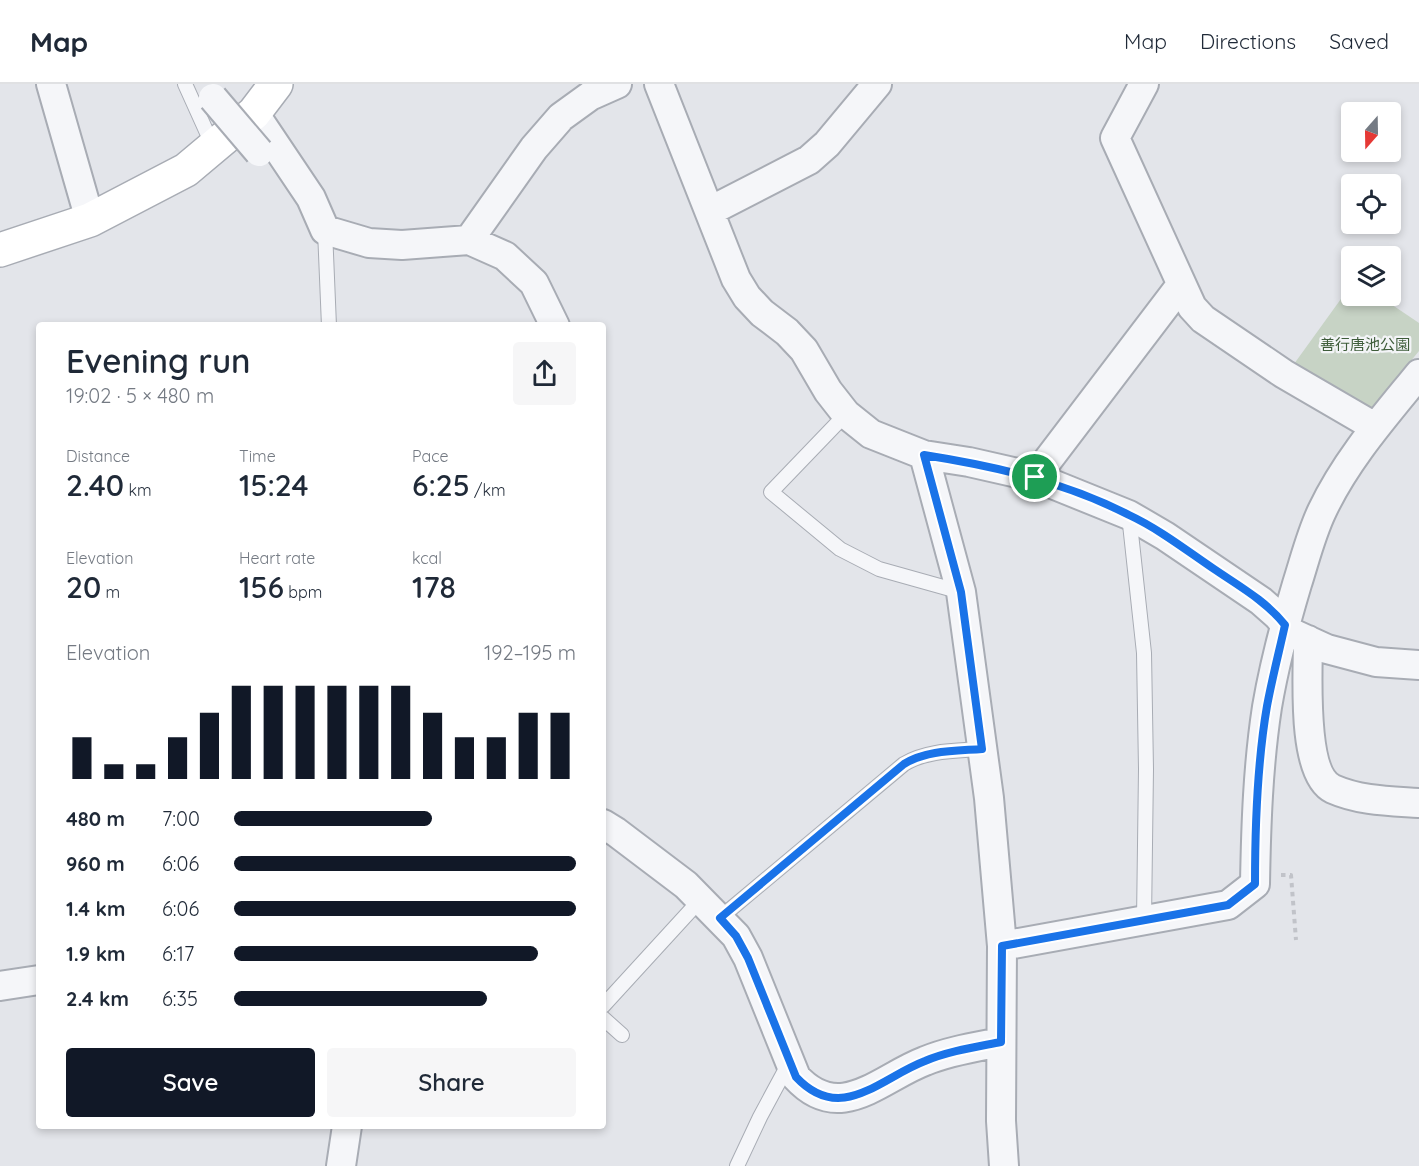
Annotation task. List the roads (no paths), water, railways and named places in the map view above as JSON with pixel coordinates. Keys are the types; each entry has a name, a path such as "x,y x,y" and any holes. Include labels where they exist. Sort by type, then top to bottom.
{"street":[{"path":"51,84 90,220"},
{"path":"0,250 90,220 186,170 213,146 231,101 276,84"},
{"path":"469,240 534,148 561,117 590,96 617,84"},
{"path":"659,84 736,279 747,297 762,313 787,332 804,350 828,391 846,414 871,434 924,455 969,462 1035,477 1129,514 1261,601 1296,633 1327,649 1376,662 1419,665"},
{"path":"710,211 808,160 827,144 877,84"},
{"path":"1144,84 1115,138 1192,307 1203,319 1284,374 1376,427"},
{"path":"231,101 259,152"},
{"path":"231,101 311,198 325,230 380,244 402,245 469,240 505,255 534,283 553,322"},
{"path":"1035,477 1181,285"},
{"path":"1002,946 1228,905 1255,884 1260,761 1267,705 1296,633 1311,539 1322,511 1337,484 1376,427 1419,374"},
{"path":"924,455 961,592 989,798 1002,946 1001,1121 1004,1166"},
{"path":"1296,633 1316,770 1331,788 1360,798 1419,803"},
{"path":"606,826 686,885 736,936 748,958 796,1077 807,1088 822,1096 842,1098 867,1092 924,1061 1001,1042"},
{"path":"0,986 36,981"},
{"path":"341,1166 347,1129"}],"lane":[{"path":"185,84 213,146"},
{"path":"325,230 329,322"},
{"path":"846,414 771,492 840,549 879,569 961,592"},
{"path":"1129,514 1144,653 1146,769 1144,920"},
{"path":"606,1003 710,908 904,764 914,758 931,754 982,749"},
{"path":"606,1021 622,1035"},
{"path":"737,1166 790,1061"}],"park label":[{"name":"善行唐池公園","path":"1365,344"}]}
